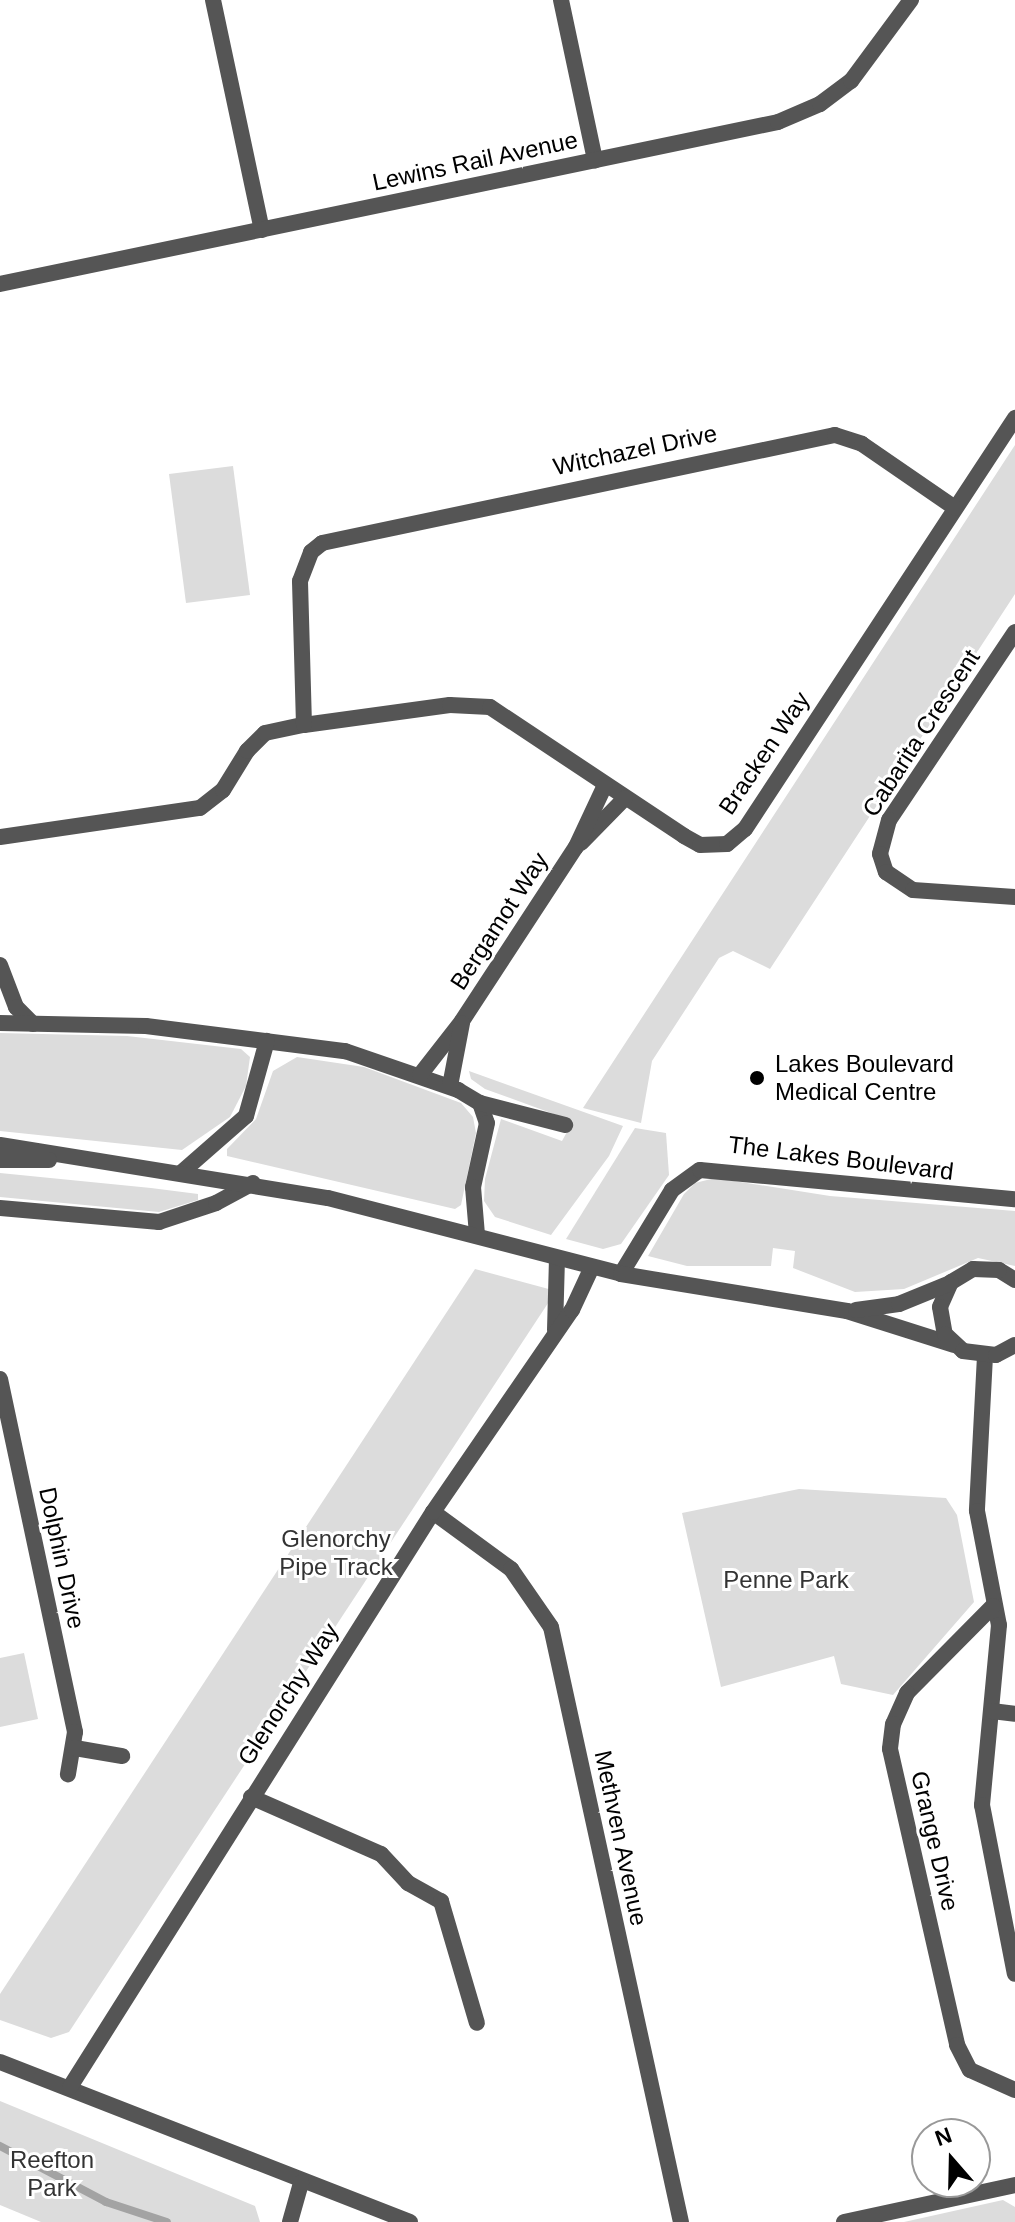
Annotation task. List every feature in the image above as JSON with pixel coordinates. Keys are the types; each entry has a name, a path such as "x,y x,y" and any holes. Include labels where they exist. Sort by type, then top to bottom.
{"street":[{"path":"213,0 262,230"},
{"path":"561,0 595,160"},
{"name":"Lewins Rail Avenue","path":"0,284 778,122 820,104 864,68 911,0"},
{"name":"Bracken Way","path":"0,837 200,808 223,790 247,751 265,733 304,725 479,704 700,845 716,847 735,839 1015,418"},
{"name":"Witchazel Drive","path":"304,725 300,581 311,552 339,538 835,435 862,444 955,508"},
{"name":"Cabarita Crescent","path":"1015,632 889,820 880,854 886,872 913,890 1015,897"},
{"name":"Bergamot Way","path":"420,1075 462,1021 576,847 605,785"},
{"name":"Bergamot Way","path":"576,847 625,798"},
{"path":"0,965 16,1007 33,1024"},
{"name":"Bergamot Way","path":"450,1086 462,1021"},
{"path":"0,1023 146,1026 345,1051 450,1086 480,1103 565,1125"},
{"path":"182,1172 246,1116 267,1041"},
{"path":"477,1235 473,1187 487,1123 480,1103"},
{"path":"0,1145 253,1183 477,1235 621,1274 847,1311 985,1356 1015,1345"},
{"path":"0,1160 95,1160"},
{"name":"The Lakes Boulevard","path":"621,1274 672,1190 689,1173 700,1170 1015,1199"},
{"path":"0,1208 159,1222 216,1203 253,1183"},
{"path":"554,1332 557,1258"},
{"name":"Glenorchy Way","path":"70,2087 433,1512 584,1289 592,1267"},
{"path":"847,1311 899,1304 973,1269 1014,1278"},
{"path":"951,1282 940,1307 945,1334 954,1345"},
{"path":"985,1356 977,1511 999,1625 982,1805 1015,1974"},
{"name":"Dolphin Drive","path":"0,1379 75,1748 68,1774"},
{"name":"Methven Avenue","path":"433,1512 511,1569 551,1627 681,2222"},
{"name":"Grange Drive","path":"993,1606 907,1693 893,1724 890,1749 957,2045 970,2070 1015,2090"},
{"path":"992,1711 1015,1714"},
{"path":"75,1748 122,1756"},
{"path":"251,1797 381,1854 408,1883 441,1901 477,2023"},
{"path":"0,2062 70,2087 301,2183 410,2222"},
{"path":"290,2222 301,2183"},
{"path":"844,2222 1015,2185"}],"green space":[{"path":"1015,445 1015,594 770,969 733,951 719,958 652,1061 641,1123 583,1108"},
{"path":"233,466 250,595 186,603 169,474"},
{"path":"0,1033 127,1036 241,1049 250,1057 246,1086 230,1117 182,1150 0,1131"},
{"path":"297,1057 364,1067 461,1103 473,1117 476,1133 461,1205 455,1209 227,1156 227,1149 256,1119 273,1071"},
{"path":"469,1071 623,1126 609,1156 551,1235 495,1217 484,1201 485,1179 501,1119 562,1141 573,1121 485,1089 471,1079"},
{"path":"635,1128 666,1133 669,1175 621,1244 603,1249 566,1239"},
{"path":"0,1173 198,1194 198,1200 159,1212 0,1197"},
{"path":"715,1178 830,1196 1015,1211 1015,1266 978,1258 904,1289 855,1292 793,1268 795,1251 773,1248 771,1266 687,1266 648,1256 684,1194 695,1183"},
{"name":"Glenorchy Pipe Track","path":"475,1269 556,1291 69,2032 51,2038 0,2020 0,1994"},
{"name":"Penne Park","path":"799,1489 946,1498 957,1515 974,1602 893,1695 841,1684 834,1656 721,1687 682,1513"},
{"path":"24,1653 38,1719 0,1727 0,1658"},
{"name":"Reefton Park","path":"0,2101 255,2206 260,2222 41,2222 0,2205"},
{"path":"1003,2200 1015,2207 1015,2222 904,2222"}],"waterway":[{"path":"0,2146 106,2202 167,2222"}],"place":[{"name":"Lakes Boulevard Medical Centre","path":"757,1078"}]}
